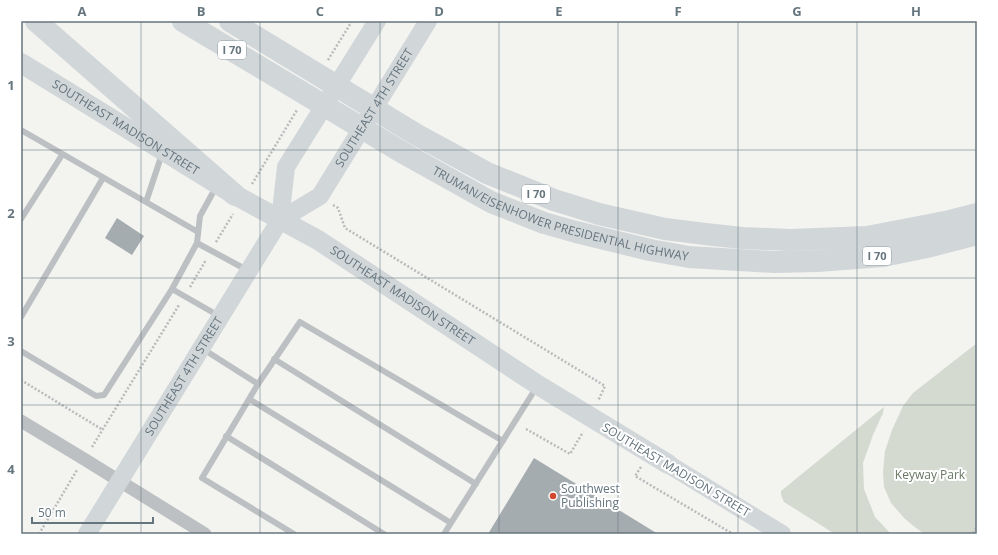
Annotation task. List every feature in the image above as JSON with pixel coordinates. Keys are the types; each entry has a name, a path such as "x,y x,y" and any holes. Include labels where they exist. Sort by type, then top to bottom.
{"highway":[{"path":"36,21 232,192"},
{"name":"TRUMAN/EISENHOWER PRESIDENTIAL HIGHWAY","path":"183,21 405,154 491,202 544,223 650,250 689,257 774,262 818,261 883,256 927,247 977,234"},
{"name":"TRUMAN/EISENHOWER PRESIDENTIAL HIGHWAY","path":"230,21 416,135 487,174 542,196 599,214 665,229 742,238 790,240 867,236 943,223 977,214"}],"main road":[{"name":"SOUTHEAST MADISON STREET","path":"21,63 232,192 318,240 538,385 668,464"}],"street":[{"name":"SOUTHEAST 4TH STREET","path":"87,534 280,220 286,167 377,21"},
{"name":"SOUTHEAST 4TH STREET","path":"280,220 320,196 428,21"},
{"path":"21,421 205,534"},
{"name":"SOUTHEAST MADISON STREET","path":"668,464 782,534"}],"lane":[{"path":"21,130 198,232"},
{"path":"146,202 163,150"},
{"path":"21,219 62,155"},
{"path":"21,317 103,178"},
{"path":"21,351 96,396 104,395 172,289 197,243 200,216 232,192"},
{"path":"197,243 249,271"},
{"path":"172,289 221,317"},
{"path":"294,534 202,478 258,384 300,322 503,441"},
{"path":"201,348 258,384"},
{"path":"274,360 476,484"},
{"path":"444,534 538,385"},
{"path":"249,399 451,523"},
{"path":"226,436 384,534"}],"path":[{"path":"328,61 352,21"},
{"path":"39,534 84,459 104,430 212,250 232,192 270,154 299,107"},
{"path":"270,154 286,167"},
{"path":"320,196 338,208 345,228 605,386 591,418 570,454 526,430"},
{"path":"21,380 104,430"},
{"path":"635,463 641,467 635,476 733,534"},
{"path":"969,534 974,532 977,526"}],"green space":[{"name":"Keyway Park","path":"977,343 977,534 925,534 904,518 891,503 884,487 883,472 885,451 892,430 903,406 913,393"},
{"name":"Keyway Park","path":"884,407 863,463 864,489 875,517 891,534 835,534 784,502 781,491"}],"building":[{"path":"117,218 144,236 132,255 105,238"},
{"name":"Southwest Publishing","path":"534,458 658,534 488,534"}],"place":[{"name":"Southwest Publishing","path":"553,496"}]}
